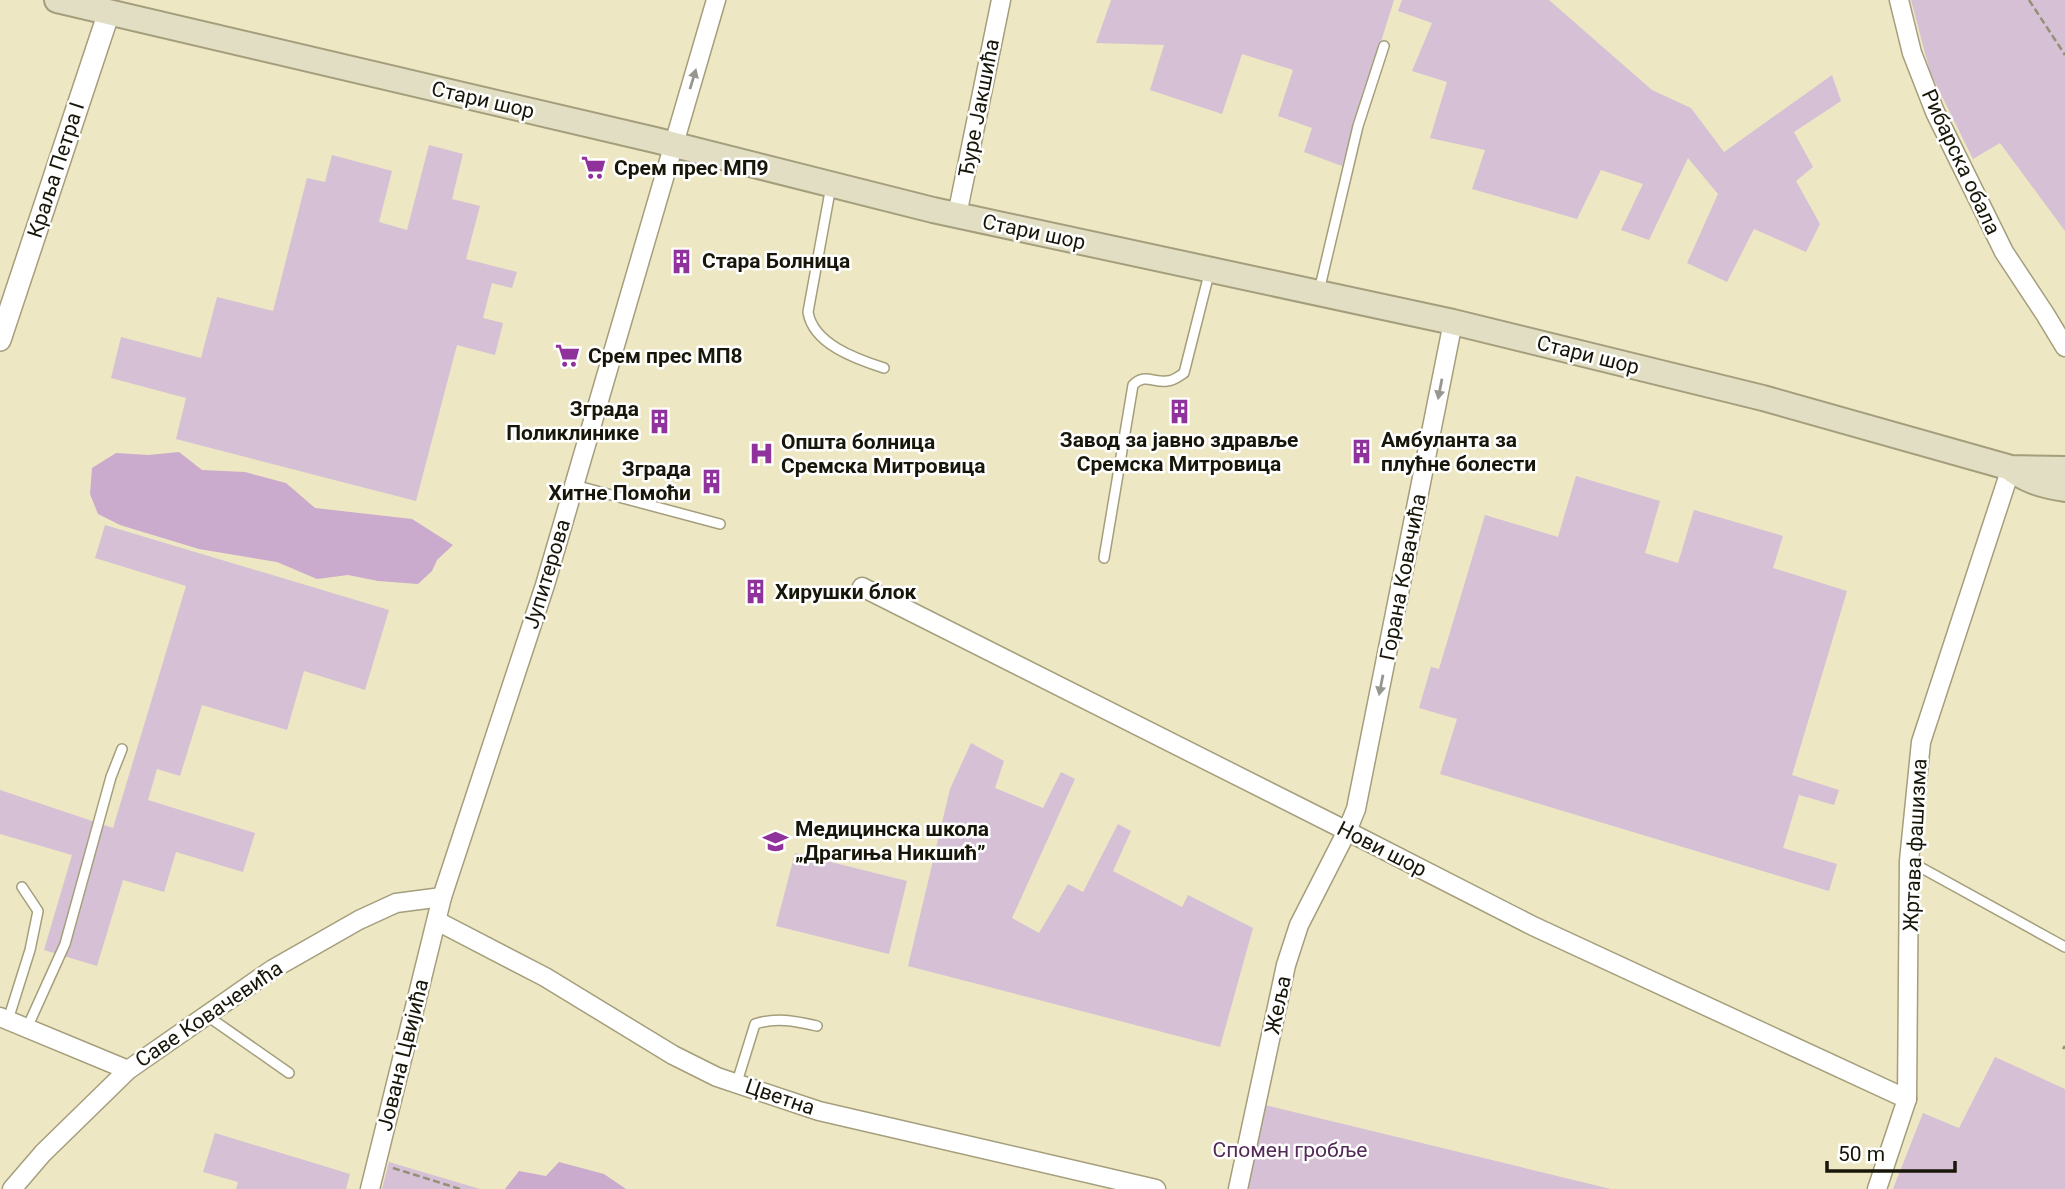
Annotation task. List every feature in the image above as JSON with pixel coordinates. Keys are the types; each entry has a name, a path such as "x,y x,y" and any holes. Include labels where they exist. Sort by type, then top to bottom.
{"main road":[{"name":"Стари шор","path":"57,0 111,6 957,215 1453,323 1763,398 2011,468 2065,469"},
{"name":"Стари шор","path":"2011,468 2026,479 2065,489"}],"street":[{"name":"Јупитерова","path":"437,921 442,897 545,585 716,0"},
{"name":"Ђуре Јакшића","path":"957,215 1001,0"},
{"name":"Рибарска обала","path":"1899,0 1912,53 1935,112 2004,252 2065,348"},
{"name":"Краља Петра I","path":"0,340 111,6"},
{"name":"Рибарска обала","path":"2045,314 2065,325"},
{"name":"Горана Ковачића","path":"1347,831 1356,809 1363,778 1453,323"},
{"name":"Жртава фашизма","path":"1877,1189 1907,1099 1909,861 1921,742 2011,468"},
{"name":"Нови шор","path":"862,587 1533,926 1907,1099"},
{"name":"Жеља","path":"1238,1189 1286,965 1298,925 1347,831"},
{"name":"Саве Ковачевића","path":"12,1189 43,1153 128,1070 273,969 359,920 396,903 442,897"},
{"name":"Цветна","path":"437,921 545,977 673,1055 717,1077 819,1111 1156,1189"},
{"name":"Јована Цвијића","path":"370,1189 437,921"},
{"path":"4,1018 128,1070"}],"lane":[{"path":"1319,293 1358,126 1384,46"},
{"path":"831,185 808,312 821,337 838,348 884,368"},
{"path":"1104,558 1133,385 1136,380 1143,378 1168,382 1184,373 1210,270"},
{"path":"574,485 720,524"},
{"path":"27,1028 65,944 111,778 122,749"},
{"path":"1909,861 2065,947"},
{"path":"4,1018 30,950 38,911 22,887"},
{"path":"206,1016 289,1073"},
{"path":"737,1082 755,1024 769,1020 794,1021 817,1026"}],"path":[{"path":"2029,0 2065,55"},
{"path":"376,1163 460,1189"}],"green space":[{"path":"1111,0 1394,0 1342,166 1304,152 1312,128 1278,116 1293,70 1242,54 1222,114 1150,90 1164,45 1096,43"},
{"path":"1402,0 1549,0 1652,90 1691,108 1724,152 1832,75 1841,101 1794,132 1813,167 1796,181 1820,224 1806,252 1754,229 1727,282 1687,263 1718,194 1688,158 1649,240 1621,230 1643,184 1601,170 1577,219 1472,189 1485,150 1430,138 1447,82 1412,71 1432,23 1398,11"},
{"path":"1911,0 2065,0 2065,231 2000,143 1973,159 1930,72"},
{"path":"429,145 463,154 452,199 480,206 466,259 517,272 512,288 492,283 483,318 503,323 495,355 457,345 416,501 176,439 186,398 111,378 121,337 201,358 217,297 273,311 307,178 325,182 332,155 392,171 379,222 407,230"},
{"path":"1576,476 1660,501 1645,553 1678,563 1694,510 1783,536 1773,568 1847,591 1792,775 1839,790 1834,805 1799,795 1783,848 1837,864 1829,891 1440,774 1457,719 1419,708 1431,667 1439,669 1485,515 1558,537"},
{"path":"105,525 389,610 365,690 304,671 287,730 202,705 180,776 157,769 148,800 255,833 243,872 176,852 164,892 123,880 97,966 44,950 72,855 0,834 0,790 113,828 186,586 95,558"},
{"path":"971,743 1004,761 995,788 1043,808 1061,772 1075,779 1012,918 1039,933 1068,884 1083,892 1118,824 1131,831 1113,871 1182,907 1188,895 1253,928 1220,1047 908,966 950,789"},
{"path":"795,853 907,881 889,954 776,926"},
{"path":"1995,1057 2065,1089 2065,1189 1893,1189 1923,1113 1959,1128"},
{"name":"Спомен гробље","path":"1265,1105 1611,1189 1233,1189"},
{"path":"215,1133 350,1174 346,1189 236,1189 238,1182 203,1172"},
{"path":"389,1162 480,1189 382,1189"}],"shaded area":[{"path":"179,452 202,470 245,472 286,483 315,508 412,519 453,545 418,584 378,581 348,575 317,579 277,562 199,549 120,525 98,514 90,494 92,468 116,453 149,455"},
{"path":"559,1162 604,1174 626,1189 505,1189 519,1171 546,1176"}],"place":[{"name":"Срем прес МП9","path":"594,168"},
{"name":"Стара Болница","path":"682,261"},
{"name":"Срем прес МП8","path":"568,356"},
{"name":"Завод за јавно здравље Сремска Митровица","path":"1179,411"},
{"name":"Зграда Поликлинике","path":"659,421"},
{"name":"Амбуланта за плућне болести","path":"1361,452"},
{"name":"Општа болница Сремска Митровица","path":"761,454"},
{"name":"Зграда Хитне Помоћи","path":"711,481"},
{"name":"Хирушки блок","path":"755,592"},
{"name":"Медицинска школа „Драгиња Никшић”","path":"775,841"}]}
